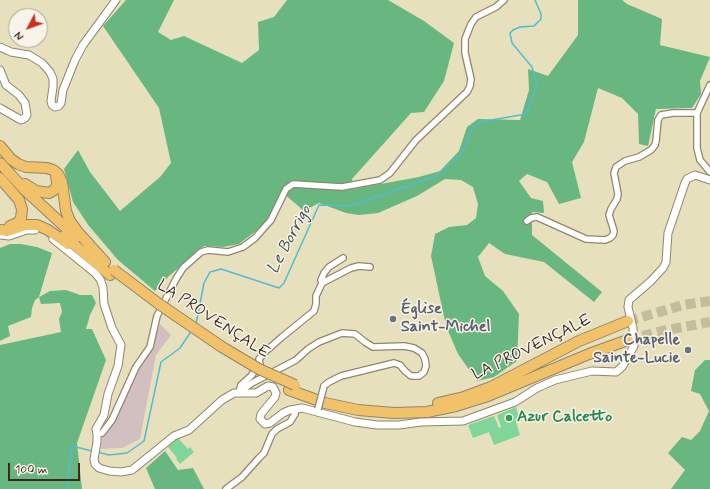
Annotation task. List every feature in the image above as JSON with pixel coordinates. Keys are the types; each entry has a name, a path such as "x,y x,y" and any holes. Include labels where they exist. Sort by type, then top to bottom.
{"highway":[{"path":"0,146 11,159 18,164 26,167 49,168 56,172 61,179 66,211 71,223 101,263"},
{"path":"0,164 31,188 45,193 54,190 57,184 56,176 49,168"},
{"name":"LA PROVENÇALE","path":"0,164 101,263"},
{"name":"LA PROVENÇALE","path":"0,173 44,217 156,310 221,355 256,374 292,388 324,403 358,410 394,413 427,412 456,406 488,396 589,354 628,340"},
{"path":"0,178 19,200 22,212 21,219 17,223 9,227 0,226"},
{"path":"0,230 10,231 28,225 42,227 101,263"},
{"name":"LA PROVENÇALE","path":"292,388 366,405 398,406 436,403 464,397 491,387 579,341 628,321"}],"street":[{"path":"0,47 11,52 30,55 42,63 50,72 52,80 52,105 55,107 59,106 61,103 63,90 75,60 83,45 116,0"},
{"path":"98,434 102,433 112,420 136,367 150,347 156,316 183,268 201,252 208,250 228,252 243,247 255,238 271,220 286,189 293,184 342,187 380,180 390,173 416,140 467,92 471,79 464,53 465,39 471,24 476,17 496,8 504,0"},
{"path":"0,70 6,85 19,95 25,103 27,115 21,120 0,108"},
{"path":"710,85 697,113 698,154 704,166 710,172"},
{"path":"527,222 531,218 537,217 586,239 605,240 610,238 614,231 610,215 611,210 616,203 618,194 614,174 616,167 625,161 639,157 651,150 656,141 658,120 662,116 673,113 697,113"},
{"path":"0,235 9,236 27,230 38,230 49,236 95,273 100,280 103,287 104,304 112,328 120,345 118,366 108,394 104,415 96,429 98,434 98,442 94,459 95,464 99,468 121,472 132,470 174,436 189,430 222,400 234,393 256,393 268,386 275,389 276,393 275,398 263,411 260,417 261,421 265,424 270,423 283,413 302,408 317,410 355,422 399,425 427,422 463,421 509,404 537,388 555,380 592,371 611,373 618,371 628,359 634,346 633,328 628,307 629,300 651,281 663,268 666,262 668,233 684,183 687,179 695,175 710,180"},
{"path":"241,392 241,384 251,376 260,364 259,359 282,337 314,311 316,296 322,283 321,280 324,273 329,266 343,258"},
{"path":"322,283 351,268 359,266 370,267"},
{"path":"241,392 252,383 296,360 308,349 319,342 342,333 355,334 364,342 373,347 404,346 414,348 422,353 426,366 424,372 416,377 408,374 400,365 394,363 340,376 324,386 317,410"},
{"path":"226,489 242,476 264,453 272,434 277,429 290,422 296,409"}],"shaded area":[{"path":"160,324 171,335 156,355 140,439 122,448 101,449 102,437 151,347"}],"green space":[{"path":"126,0 174,0 158,32 171,40 184,36 242,63 259,50 258,22 274,17 287,0 388,0 424,21 454,43 444,81 424,112 411,113 352,179 353,189 419,177 440,171 459,151 467,127 478,119 520,120 529,90 528,69 548,76 578,35 578,0 622,0 627,4 662,19 660,45 710,57 700,81 701,94 692,108 656,109 648,146 639,144 638,114 622,98 598,88 584,142 572,162 581,198 559,204 547,182 527,174 519,181 531,198 543,201 544,213 532,212 532,235 602,292 594,302 544,262 505,254 489,243 478,257 485,276 503,291 519,314 517,361 494,377 477,381 458,354 446,326 431,256 435,234 449,227 467,225 476,218 478,204 473,187 461,180 445,179 417,196 378,213 359,215 346,213 319,203 304,211 282,192 265,224 239,244 223,247 204,246 169,276 155,291 118,260 89,226 73,202 64,169 78,150 90,172 120,211 160,177 171,163 159,108 103,26"},
{"path":"10,244 21,244 37,247 52,253 39,297 35,300 32,308 31,317 8,326 10,336 0,341 0,248"},
{"path":"66,290 80,295 92,295 96,303 90,315 86,329 92,329 106,360 77,443 82,489 0,489 0,345 61,332 59,319 62,312 60,303 41,304 39,297 50,291"},
{"path":"705,360 710,360 710,489 671,489 685,470 668,453 682,437 691,440 700,431 709,411 700,394 691,391 695,370"},
{"path":"516,407 520,421 516,422 520,435 494,445 489,432 473,438 468,425 494,416 499,428 501,427 497,415"},
{"path":"178,438 188,449 190,447 194,452 180,464 168,447"},
{"path":"165,451 178,470 193,468 204,489 155,489 146,468"}],"waterway":[{"name":"Le Borrigo","path":"196,324 204,283 210,272 221,269 279,288 284,283 319,205 349,206 436,176 461,154 472,129 480,122 526,114 537,85 532,67 512,43 510,33 520,27 534,26 541,19 541,14 535,0"},
{"name":"Le Borrigo","path":"98,452 109,455 127,453 144,441 161,362 180,348 192,330"},
{"name":"Le Borrigo","path":"67,489 72,446 92,451"}],"tunnel":[{"path":"628,321 683,305 710,301"},
{"path":"628,340 662,331 710,322"}],"place":[{"name":"Église Saint-Michel","path":"393,319"},
{"name":"Chapelle Sainte-Lucie","path":"688,350"},
{"name":"Azur Calcetto","path":"509,418"}]}
